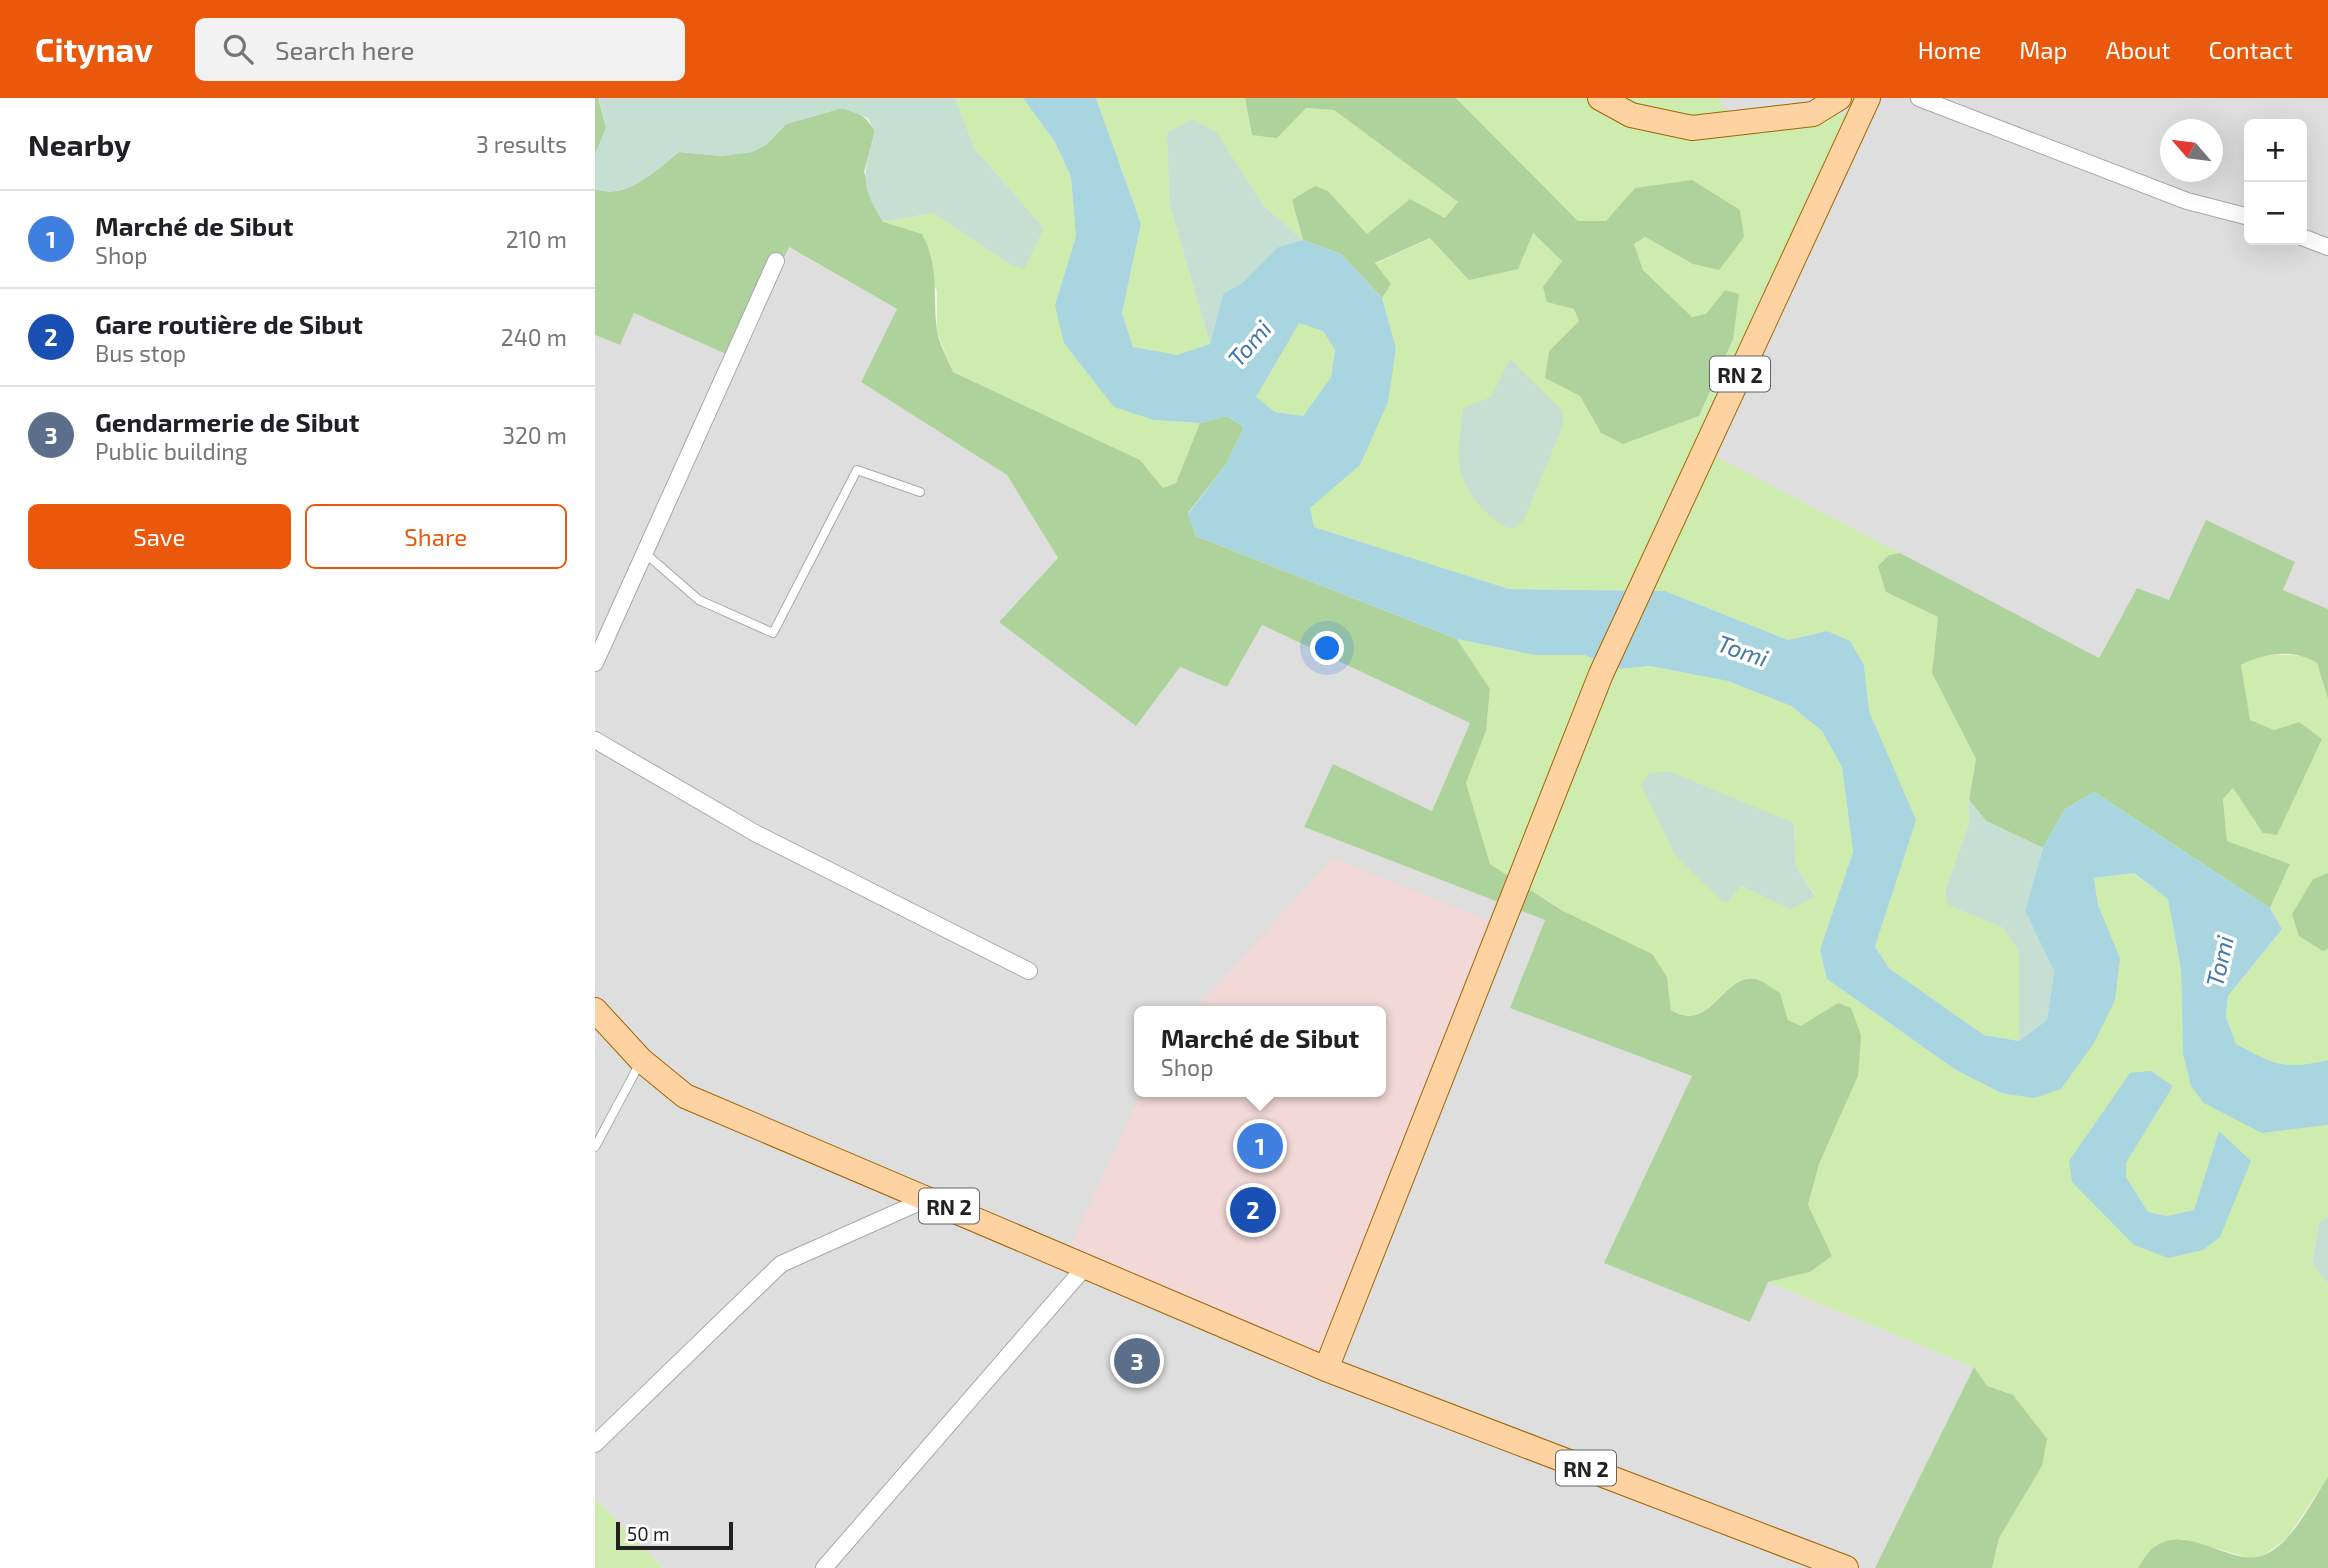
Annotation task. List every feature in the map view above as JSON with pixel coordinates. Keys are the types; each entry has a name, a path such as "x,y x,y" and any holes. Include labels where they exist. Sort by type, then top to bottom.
{"main road":[{"path":"1600,98 1631,115 1692,128 1813,114 1839,98"},
{"name":"RN 2","path":"1326,1369 1601,674 1868,98"},
{"name":"RN 2","path":"595,1010 641,1060 685,1096 930,1198 1326,1369 1846,1568"}],"street":[{"path":"1919,98 2187,201 2244,216"},
{"path":"2307,239 2328,247"},
{"path":"595,663 776,261"},
{"path":"595,740 755,833 1029,971"},
{"path":"595,1444 781,1264 930,1198"},
{"path":"824,1568 1086,1267"}],"lane":[{"path":"646,554 699,600 773,633 857,470 920,492"},
{"path":"595,1147 641,1060"}],"shaded area":[{"path":"1719,98 2328,98 2328,609 2283,590 2295,562 2168,600 2137,588 2099,658 1693,446 1853,112 1733,130"},
{"path":"788,247 897,309 861,382 1007,475 1058,558 999,622 1136,725 1180,667 1227,687 1262,625 1470,723 1432,811 1333,765 1304,827 1545,920 1511,1008 1692,1076 1605,1263 1750,1322 1768,1282 1974,1367 1875,1568 663,1568 595,1498 595,335 620,345 634,312 735,358"},
{"path":"1333,858 1493,922 1319,1362 1070,1247 1140,1097 1386,1097 1386,1006 1199,1006"}],"green space":[{"path":"595,98 598,98 606,128 595,155"},
{"path":"598,98 955,98 975,149 1044,228 1024,269 1011,265 933,213 883,222 870,197 865,178 875,131 868,118 842,108 786,124 766,145 753,152 723,156 679,152 640,182 629,187 618,191 595,189 595,155 606,128"},
{"path":"955,98 1023,98 1055,142 1071,177 1076,236 1055,305 1154,420 1200,423 1176,483 1163,488 1140,460 953,372 937,332 937,290 883,222 933,213 1011,265 1044,228 975,149"},
{"path":"1096,98 1245,98 1252,135 1306,108 1334,110 1459,203 1445,218 1410,200 1367,234 1328,191 1292,200 1303,240 1264,206 1217,134 1170,206 1210,344 1177,356 1133,347 1122,313 1141,224"},
{"path":"1245,98 1456,98 1578,221 1606,221 1635,188 1692,180 1740,210 1744,237 1719,270 1693,264 1645,237 1634,244 1643,270 1692,317 1706,314 1725,290 1739,294 1733,339 1699,416 1623,444 1601,433 1580,396 1545,378 1549,351 1579,321 1574,309 1547,302 1543,287 1562,261 1533,233 1518,269 1469,280 1430,238 1375,263 1391,284 1382,298 1341,254 1303,240 1292,200 1315,186 1328,191 1367,234 1410,199 1445,218 1458,202 1334,110 1306,108 1277,138 1252,135"},
{"path":"1456,98 1719,98 1734,129 1854,112 1694,445 1900,553 1889,555 1886,592 1938,617 1932,673 1976,759 1969,800 1969,823 1945,891 1949,905 2003,928 2019,952 2019,1041 1984,1035 1890,969 1875,947 1915,820 1869,711 1864,665 1827,631 1788,640 1665,591 1509,589 1314,527 1309,508 1360,465 1396,348 1382,298 1391,284 1375,264 1431,238 1533,233 1562,261 1544,287 1547,301 1574,309 1579,321 1549,351 1545,378 1580,396 1601,433 1623,444 1725,290 1706,315 1692,317 1643,270 1634,244 1645,237 1693,264 1635,188 1606,222 1578,221"},
{"path":"842,108 861,115 875,131 864,172 883,222 922,234 928,246 933,270 937,331 953,372 1140,460 1163,488 1176,483 1200,423 1227,416 1244,427 1227,463 1188,513 1196,536 1457,639 1490,689 1486,731 1466,783 1490,864 1563,911 1652,954 1667,977 1671,1010 1685,1016 1697,1015 1707,1009 1734,984 1745,979 1759,980 1780,993 1788,1020 1801,1026 1838,1003 1851,1008 1861,1035 1858,1076 1819,1164 1808,1205 1832,1256 1810,1272 1768,1282 1750,1322 1604,1263 1692,1076 1510,1008 1545,920 1304,827 1333,764 1432,811 1470,723 1262,625 1227,687 1180,667 1136,726 999,622 1058,558 1007,475 861,382 897,309 789,247 735,358 634,313 620,345 595,335 595,189 618,191 629,187 650,175 679,152 723,156 766,145 786,124"},
{"path":"1193,119 1217,133 1264,206 1303,240 1278,247 1242,283 1223,294 1210,344 1170,206 1167,133"},
{"path":"1299,322 1323,331 1335,350 1331,377 1303,416 1275,412 1255,397"},
{"path":"1510,359 1561,409 1564,423 1524,520 1513,529 1496,521 1473,497 1462,478 1459,454 1463,408 1491,397"},
{"path":"2206,520 2295,562 2283,590 2328,609 2328,699 2317,663 2308,658 2288,654 2269,655 2241,665 2250,720 2274,730 2299,722 2322,739 2277,835 2263,833 2233,788 2223,799 2227,841 2290,864 2270,908 2094,792 2065,809 2043,848 1986,821 1969,800 1976,759 1932,673 1938,617 1886,592 1878,566 1889,555 1900,553 2099,658 2137,588 2169,600"},
{"path":"1457,639 1535,655 1584,655 1620,669 1650,666 1728,681 1791,706 1822,731 1842,767 1853,852 1820,950 1827,979 1956,1070 2001,1093 2120,958 2098,905 2094,878 2133,873 2168,899 2181,970 2183,1054 2262,1132 2328,1125 2328,1216 2319,1222 2312,1262 2328,1284 2328,1477 2287,1538 2264,1555 2250,1558 2183,1539 2155,1546 2138,1568 1992,1568 1999,1538 2042,1466 1973,1367 1768,1282 1810,1272 1832,1256 1808,1205 1819,1164 1858,1076 1838,1003 1801,1027 1788,1020 1780,993 1759,980 1745,979 1734,984 1707,1009 1697,1015 1685,1016 1671,1010 1667,977 1490,864 1466,783 1486,731 1490,689","holes":["1794,823 1796,866 1815,895 1791,910 1741,886","2172,1086 2126,1163 2126,1177 2148,1212 2167,1216 2194,1210 2219,1132 2203,1250 2069,1161"]},
{"path":"2266,654 2305,656 2317,663 2328,699 2328,873 2313,879 2323,951 2328,949 2328,1060 2300,1065 2280,1064 2236,1044 2226,1017 2228,996 2282,929 2270,908 2290,864 2227,841 2223,798 2233,788 2263,832 2299,722 2274,730 2249,720 2241,665"},
{"path":"1671,772 1794,823 1796,866 1815,896 1791,910 1741,886 1728,902 1721,900 1675,855 1641,785 1650,773"},
{"path":"1969,800 1986,821 2043,848 2025,911 2054,971 2047,1020 2019,1041 2019,952 2003,928 1948,905 1945,891 1969,823"},
{"path":"2328,873 2328,949 2323,951 2299,936 2292,914 2313,879"},
{"path":"2328,1216 2328,1284 2312,1263 2319,1222"},
{"path":"1974,1367 1987,1386 2013,1395 2047,1439 2042,1466 1999,1538 1992,1568 1875,1568"},
{"path":"2328,1477 2328,1568 2138,1568 2154,1547 2167,1541 2195,1542 2238,1556 2264,1555 2293,1532"},
{"path":"595,1498 663,1568 595,1568"}],"water":[{"name":"Tomi","path":"1023,98 1096,98 1141,224 1122,313 1133,347 1177,355 1210,344 1223,294 1242,283 1278,247 1303,240 1341,254 1382,298 1396,348 1388,402 1360,465 1310,508 1314,527 1509,589 1665,591 1788,640 1827,631 1850,641 1864,665 1869,711 1916,820 1875,947 1890,969 1984,1035 2019,1041 2047,1020 2054,971 2025,911 2043,848 2065,809 2094,792 2270,908 2282,929 2228,996 2226,1017 2236,1044 2261,1057 2290,1065 2328,1060 2328,1125 2262,1133 2204,1103 2191,1086 2183,1054 2181,970 2168,899 2134,873 2094,878 2098,905 2120,958 2115,1000 2094,1043 2061,1089 2034,1098 2001,1093 1956,1070 1827,979 1820,950 1853,852 1842,767 1822,731 1791,706 1728,681 1650,666 1620,669 1584,655 1535,655 1457,639 1196,536 1188,514 1227,463 1244,427 1227,416 1200,423 1154,420 1114,407 1064,343 1055,305 1076,236 1071,177 1055,142","holes":["1299,323 1323,331 1335,350 1331,377 1303,416 1275,412 1256,397"]},
{"path":"2151,1071 2173,1086 2126,1163 2126,1177 2148,1212 2167,1216 2194,1210 2219,1131 2251,1161 2220,1237 2203,1250 2168,1258 2134,1245 2072,1182 2069,1161 2130,1073"}],"place":[{"name":"Marché de Sibut","path":"1260,1146"},
{"name":"Gare routière de Sibut","path":"1253,1210"},
{"name":"Gendarmerie de Sibut","path":"1137,1361"}]}
